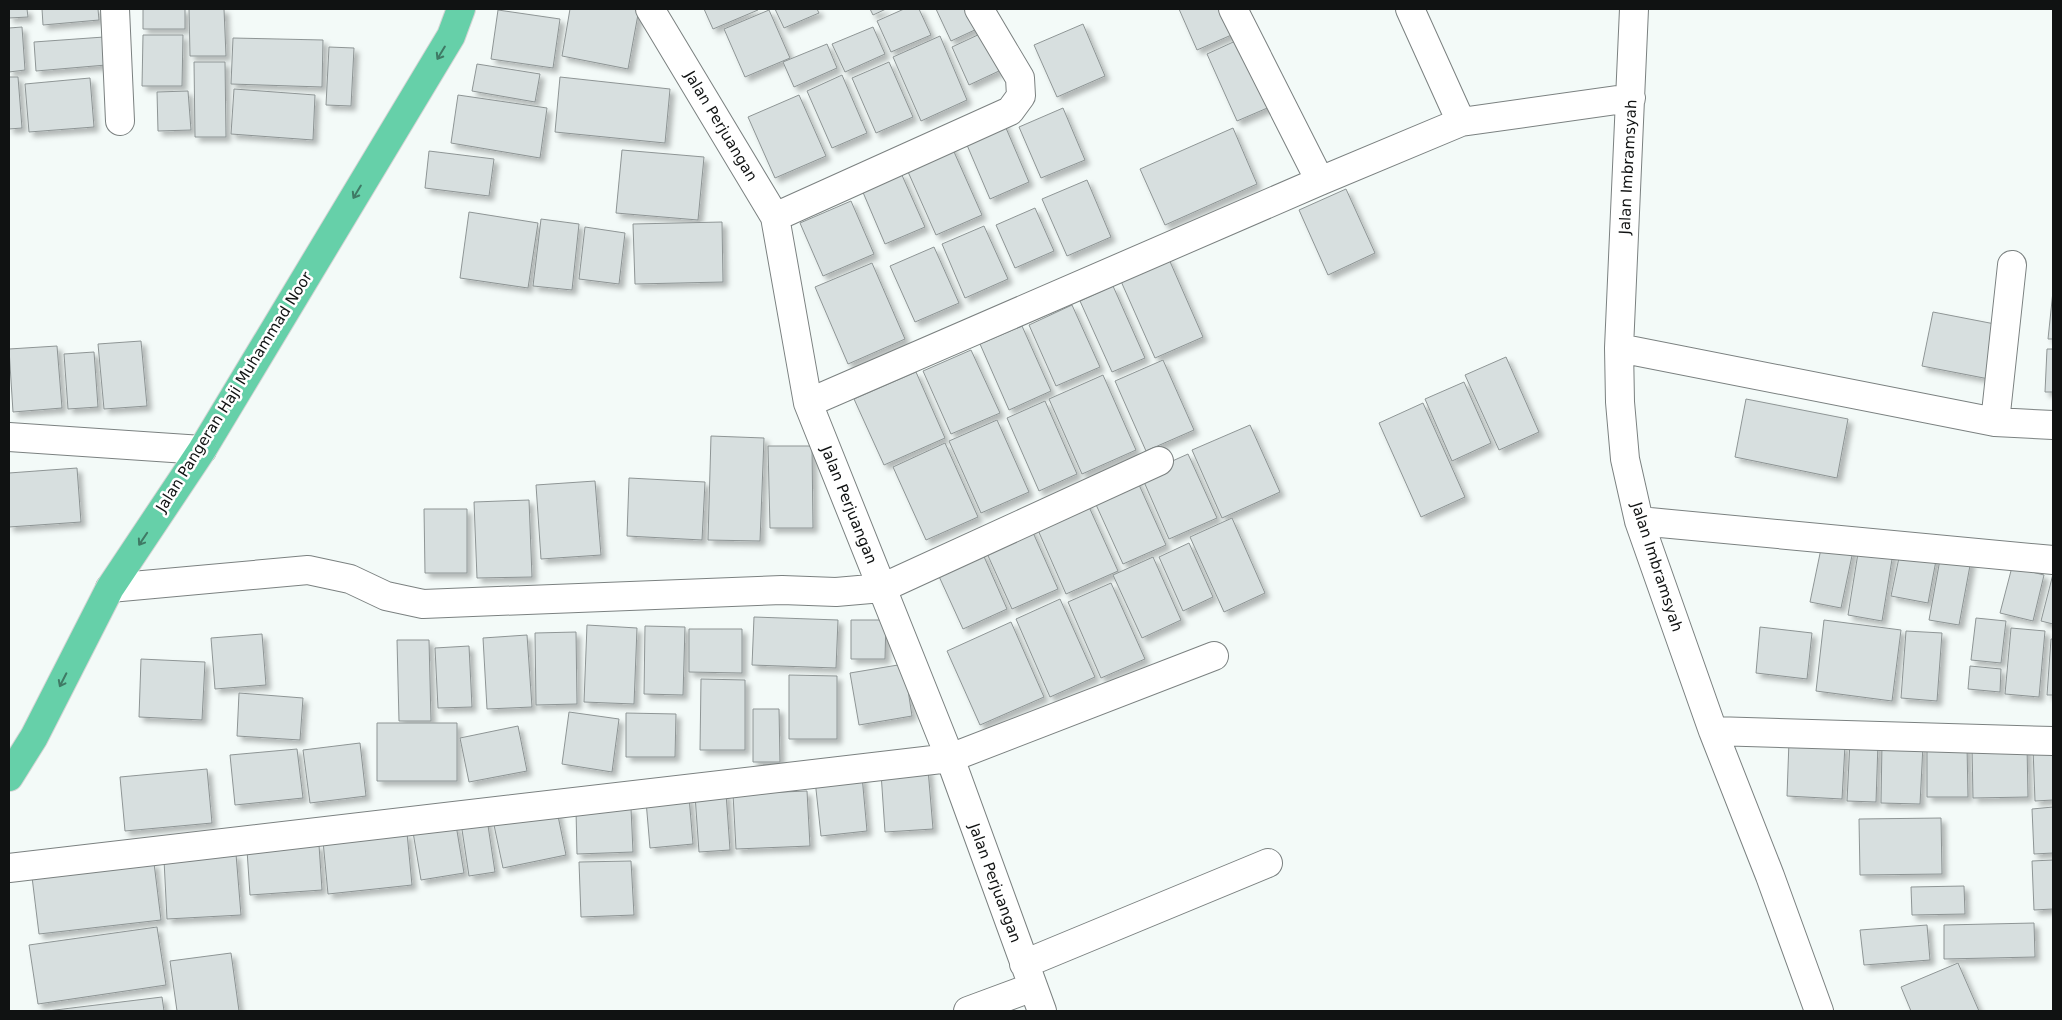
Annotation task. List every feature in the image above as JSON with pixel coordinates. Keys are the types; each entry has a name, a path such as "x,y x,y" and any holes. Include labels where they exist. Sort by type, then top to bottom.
{"main road":[{"name":"Jalan Pangeran Haji Muhammad Noor","path":"9,777 34,737 110,588 202,450 451,36 461,9"}],"street":[{"path":"115,9 120,121"},
{"name":"Jalan Perjuangan","path":"650,9 775,217 808,403 950,758 1033,987"},
{"path":"775,217 1010,111 1021,96 1020,78 979,9"},
{"path":"1232,9 1320,181"},
{"path":"1410,9 1462,122"},
{"name":"Jalan Imbramsyah","path":"1634,9 1620,348 1620,402 1626,459 1639,521 1713,731 1770,876 1819,1011"},
{"path":"808,403 1320,181 1462,122 1631,98"},
{"path":"1995,422 2012,265"},
{"path":"1620,348 1995,422 2053,425"},
{"path":"9,437 202,450"},
{"path":"110,588 308,570 350,579 386,596 423,604 782,590 836,592 882,588 1159,461"},
{"path":"1639,521 2053,560"},
{"path":"9,868 950,758 1214,656"},
{"path":"1713,731 2053,742"},
{"path":"968,1011 1033,987 1268,863"}],"building":[{"path":"9,9 27,9 28,17 9,18"},
{"path":"42,9 98,9 99,20 43,25"},
{"path":"143,9 185,9 185,29 143,29"},
{"path":"189,9 224,9 226,56 190,56"},
{"path":"570,9 639,9 628,69 562,56"},
{"path":"704,9 757,9 758,10 713,29"},
{"path":"775,9 817,9 819,13 784,28"},
{"path":"870,9 886,9 873,15"},
{"path":"904,9 919,9 931,35 891,52 877,21"},
{"path":"936,9 969,9 979,28 951,41"},
{"path":"1179,9 1225,9 1236,33 1197,50"},
{"path":"498,10 560,19 553,68 491,59"},
{"path":"769,10 790,58 745,77 724,29"},
{"path":"1083,24 1105,76 1057,97 1034,45"},
{"path":"22,27 25,70 9,72 9,28"},
{"path":"873,27 885,54 845,72 832,44"},
{"path":"982,33 999,71 969,85 952,47"},
{"path":"143,35 183,35 182,86 142,86"},
{"path":"940,36 967,100 921,121 893,57"},
{"path":"104,37 106,65 36,71 34,42"},
{"path":"233,38 323,40 322,87 231,84"},
{"path":"1242,38 1272,106 1237,121 1207,54"},
{"path":"827,44 837,68 794,87 783,62"},
{"path":"329,47 354,48 351,106 326,105"},
{"path":"194,62 225,62 226,137 195,137"},
{"path":"889,62 913,117 876,133 852,78"},
{"path":"477,64 540,74 535,102 472,91"},
{"path":"842,75 867,133 832,148 807,91"},
{"path":"9,77 18,77 22,128 9,129"},
{"path":"560,77 670,89 665,143 555,132"},
{"path":"90,78 94,127 29,132 25,84"},
{"path":"234,89 315,95 313,140 231,134"},
{"path":"188,91 191,130 158,131 157,92"},
{"path":"458,95 547,108 540,158 451,143"},
{"path":"799,95 826,156 775,178 748,117"},
{"path":"1063,108 1085,160 1041,178 1019,127"},
{"path":"1003,121 1029,182 990,199 964,138"},
{"path":"1233,128 1257,184 1165,225 1140,169"},
{"path":"951,145 982,215 936,235 905,165"},
{"path":"622,150 704,157 698,220 616,213"},
{"path":"429,151 494,159 489,196 425,188"},
{"path":"901,173 925,227 885,244 862,190"},
{"path":"1087,180 1111,237 1067,256 1042,199"},
{"path":"1346,189 1375,253 1328,275 1299,210"},
{"path":"851,201 874,254 823,276 800,223"},
{"path":"1035,208 1054,251 1015,268 996,225"},
{"path":"469,212 538,223 528,288 460,278"},
{"path":"541,219 579,224 572,290 533,286"},
{"path":"722,222 723,282 635,284 633,224"},
{"path":"984,226 1008,279 965,298 942,244"},
{"path":"585,227 625,233 619,284 579,279"},
{"path":"934,247 959,303 915,322 890,266"},
{"path":"1168,257 1203,337 1155,358 1120,279"},
{"path":"872,263 905,339 848,364 815,287"},
{"path":"1113,286 1145,358 1112,372 1080,301"},
{"path":"2053,291 2053,339 2048,339"},
{"path":"1072,305 1100,367 1056,386 1029,325"},
{"path":"1933,312 2000,325 1989,379 1922,366"},
{"path":"1022,326 1051,391 1009,410 980,344"},
{"path":"141,341 147,406 104,409 98,344"},
{"path":"57,346 62,408 13,412 9,349"},
{"path":"2047,349 2053,349 2053,392 2045,392"},
{"path":"971,350 1000,413 951,434 923,371"},
{"path":"94,352 98,407 68,409 64,354"},
{"path":"1506,357 1539,432 1499,450 1465,375"},
{"path":"1163,360 1194,430 1146,451 1115,381"},
{"path":"916,372 945,438 884,465 854,399"},
{"path":"1103,375 1136,450 1082,474 1049,399"},
{"path":"1464,382 1491,443 1452,461 1425,399"},
{"path":"1746,399 1848,419 1837,478 1735,457"},
{"path":"1045,401 1077,474 1039,491 1007,418"},
{"path":"1423,403 1465,497 1421,517 1379,423"},
{"path":"997,420 1029,492 981,513 949,441"},
{"path":"1250,425 1280,492 1222,518 1192,450"},
{"path":"711,436 764,438 760,541 708,540"},
{"path":"945,443 978,517 926,540 893,467"},
{"path":"768,446 812,446 813,528 770,528"},
{"path":"1188,454 1217,518 1169,539 1141,475"},
{"path":"77,468 81,522 9,527 9,473"},
{"path":"629,478 705,482 702,540 627,536"},
{"path":"1136,478 1166,545 1123,564 1093,498"},
{"path":"595,481 601,555 541,559 536,485"},
{"path":"1085,498 1118,571 1066,594 1034,521"},
{"path":"529,500 532,577 477,578 474,502"},
{"path":"424,509 467,509 467,573 425,573"},
{"path":"1232,518 1265,593 1224,612 1190,537"},
{"path":"1031,528 1058,589 1012,609 985,549"},
{"path":"1823,539 1854,546 1841,608 1810,602"},
{"path":"1189,543 1213,597 1183,611 1159,557"},
{"path":"1859,547 1893,553 1882,621 1848,615"},
{"path":"1901,548 1937,555 1928,603 1891,596"},
{"path":"982,552 1007,609 963,629 937,572"},
{"path":"1941,554 1971,560 1959,625 1929,620"},
{"path":"1153,557 1181,620 1142,638 1113,575"},
{"path":"2012,567 2044,575 2033,621 2000,613"},
{"path":"2053,574 2053,624 2041,621"},
{"path":"1111,583 1145,659 1101,678 1068,602"},
{"path":"1060,599 1095,677 1050,697 1016,619"},
{"path":"754,617 838,620 836,668 752,665"},
{"path":"1976,618 2006,621 2001,663 1971,660"},
{"path":"851,620 886,620 885,659 851,659"},
{"path":"1824,620 1901,630 1892,701 1816,691"},
{"path":"1011,622 1044,697 980,725 947,651"},
{"path":"587,625 637,628 634,704 584,702"},
{"path":"645,626 685,627 683,695 644,694"},
{"path":"1760,627 1812,633 1807,679 1756,673"},
{"path":"2011,628 2045,631 2039,697 2005,694"},
{"path":"689,629 742,629 742,673 689,672"},
{"path":"1906,631 1942,633 1937,701 1901,698"},
{"path":"576,632 577,704 536,705 535,633"},
{"path":"262,634 266,685 215,689 211,638"},
{"path":"527,635 532,707 487,709 483,638"},
{"path":"2051,639 2053,639 2053,695 2047,695"},
{"path":"397,640 429,640 431,721 399,721"},
{"path":"469,646 472,707 438,708 435,648"},
{"path":"141,659 205,662 202,720 139,717"},
{"path":"904,664 912,716 859,725 850,673"},
{"path":"1970,666 2001,669 2000,692 1968,689"},
{"path":"789,675 837,676 837,739 789,739"},
{"path":"701,679 745,680 745,750 700,750"},
{"path":"239,693 303,698 300,740 237,736"},
{"path":"753,709 779,709 780,762 753,762"},
{"path":"569,712 619,719 612,772 562,764"},
{"path":"626,713 676,714 675,757 626,757"},
{"path":"377,723 457,723 457,781 377,781"},
{"path":"518,726 527,771 469,782 460,738"},
{"path":"1789,741 1845,745 1842,799 1787,796"},
{"path":"1850,741 1878,743 1876,802 1847,801"},
{"path":"360,743 366,796 310,803 303,750"},
{"path":"1882,743 1923,745 1920,804 1881,803"},
{"path":"1927,746 1967,746 1968,797 1927,797"},
{"path":"2027,746 2028,797 1973,798 1972,747"},
{"path":"2053,747 2053,800 2035,801 2033,748"},
{"path":"297,749 303,798 235,805 230,755"},
{"path":"207,769 212,823 125,831 120,777"},
{"path":"928,769 933,829 885,832 881,773"},
{"path":"862,776 867,831 821,836 815,780"},
{"path":"807,791 810,846 736,849 733,794"},
{"path":"726,793 730,850 699,852 695,795"},
{"path":"689,797 693,844 650,848 646,801"},
{"path":"2053,807 2053,853 2034,854 2032,809"},
{"path":"631,808 633,852 577,854 576,810"},
{"path":"557,811 566,855 503,868 494,825"},
{"path":"1941,818 1942,874 1860,875 1859,819"},
{"path":"487,819 495,872 469,876 461,823"},
{"path":"456,825 464,873 421,880 413,832"},
{"path":"407,833 412,885 328,894 323,841"},
{"path":"319,845 322,890 250,895 247,850"},
{"path":"236,854 241,915 167,919 164,860"},
{"path":"2053,860 2053,909 2034,910 2032,861"},
{"path":"631,861 634,915 581,917 579,862"},
{"path":"154,863 161,920 39,934 32,877"},
{"path":"1964,886 1965,914 1912,915 1911,887"},
{"path":"2034,923 2035,957 1944,959 1944,925"},
{"path":"1927,925 1930,960 1864,965 1860,930"},
{"path":"157,927 166,985 38,1004 29,945"},
{"path":"231,953 239,1011 177,1011 170,961"},
{"path":"1958,963 1979,1011 1911,1011 1901,987"},
{"path":"162,997 164,1011 47,1011"}]}
